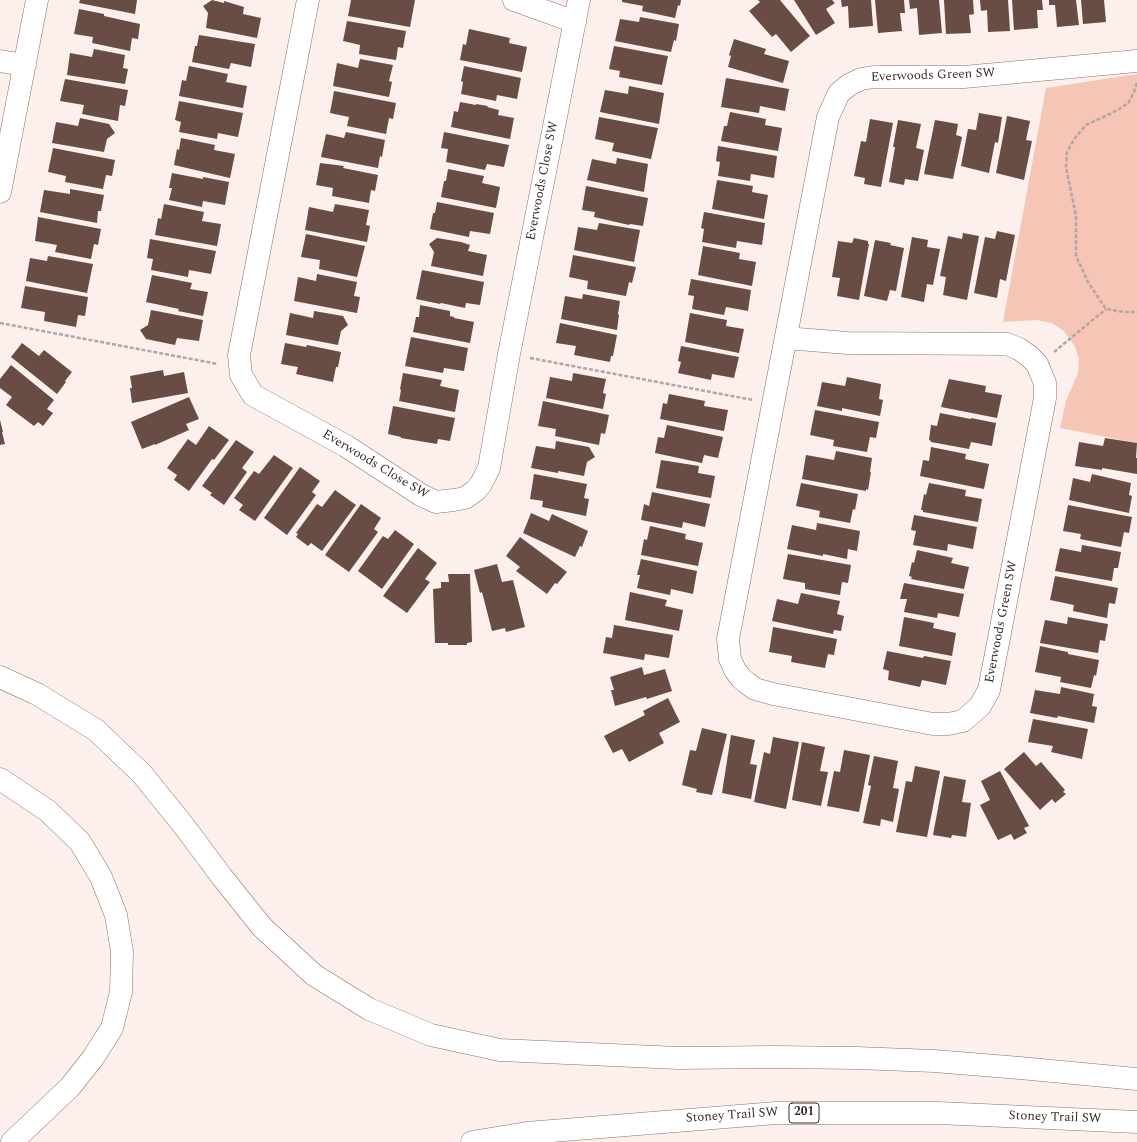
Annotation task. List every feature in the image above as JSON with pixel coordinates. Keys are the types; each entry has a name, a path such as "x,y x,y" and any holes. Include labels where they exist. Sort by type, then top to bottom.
{"main road":[{"path":"0,192 37,0"},
{"name":"Everwoods Close SW","path":"308,0 239,355 239,368 241,375 253,395 346,446 421,495 436,502 465,498 475,491 481,484 489,468 509,354 579,0"},
{"path":"514,0 575,22"},
{"path":"0,61 25,65"},
{"name":"Everwoods Green SW","path":"786,338 847,343 1007,344 1019,349 1037,364 1045,383 1045,398 989,690 980,706 963,721 948,724 933,724 773,694 755,689 741,678 730,659 728,639 828,117 839,93 849,85 861,80 874,78 964,77 1137,61"},
{"path":"0,677 37,694 96,730 142,774 184,826 222,878 262,927 314,975 369,1009 431,1035 500,1050 678,1058 774,1056 934,1061 1034,1069 1137,1080"},
{"path":"0,779 48,811 80,842 101,877 116,915 122,952 121,992 112,1028 93,1058 70,1087 12,1142"},
{"name":"Stoney Trail SW","path":"472,1142 527,1133 776,1113 938,1114 1137,1122"}],"path":[{"path":"1137,82 1129,102 1118,110 1086,125 1075,138 1067,152 1066,167 1076,216 1076,256 1088,282 1106,309 1124,312 1137,312"},
{"path":"1037,364 1106,309"},
{"path":"0,323 239,368"},
{"path":"509,354 773,403"}],"shaded area":[{"path":"1137,74 1137,443 1060,428 1066,401 1078,373 1079,359 1075,347 1064,331 1052,323 1036,320 1003,322 1046,88"}],"building":[{"path":"80,0 137,0 135,14 79,3"},
{"path":"212,0 224,3 224,1 244,7 243,14 261,18 257,38 206,28 208,13 203,6"},
{"path":"351,0 415,0 410,27 348,16"},
{"path":"622,0 681,0 680,6 678,5 675,18 642,11 643,6 622,2"},
{"path":"758,0 780,0 810,36 791,52 776,34 772,37 749,11 760,2"},
{"path":"794,0 832,0 835,3 826,9 835,23 816,35"},
{"path":"841,0 871,0 873,26 849,28 848,6 842,7"},
{"path":"875,0 904,0 905,13 900,13 902,31 878,33"},
{"path":"909,0 939,0 942,33 919,35 917,8 910,9"},
{"path":"944,0 973,0 974,14 969,15 971,33 946,34"},
{"path":"980,0 1008,0 1010,31 988,32 987,10 981,11"},
{"path":"1012,0 1042,0 1043,10 1037,10 1038,28 1014,30"},
{"path":"1049,0 1076,0 1079,25 1057,27 1055,5 1049,5"},
{"path":"1081,0 1104,0 1106,22 1083,24"},
{"path":"79,9 140,24 138,39 132,38 130,51 92,43 93,37 74,34"},
{"path":"640,17 679,24 676,41 674,40 671,52 615,41 620,19 639,22"},
{"path":"347,21 406,31 403,48 398,47 396,60 359,54 360,45 343,41"},
{"path":"469,29 510,38 509,43 527,47 522,72 460,60 463,44 466,45"},
{"path":"199,35 255,44 251,67 231,63 229,69 192,62"},
{"path":"734,39 766,49 764,54 789,61 783,83 728,67 731,56 729,55"},
{"path":"614,46 668,56 662,85 619,77 620,71 609,69"},
{"path":"94,49 125,55 123,68 128,69 125,84 67,75 70,53 92,57"},
{"path":"360,59 393,65 389,81 392,82 389,97 333,86 337,63 358,68"},
{"path":"189,66 228,74 226,82 247,86 243,108 179,96 182,80 186,81"},
{"path":"464,66 521,78 517,99 497,95 496,101 461,94 463,82 461,81"},
{"path":"726,78 789,89 785,111 760,106 759,113 721,107"},
{"path":"65,79 128,90 125,106 120,105 118,121 82,114 84,105 60,101"},
{"path":"629,86 664,93 659,124 600,112 605,90 628,94"},
{"path":"334,91 396,103 393,119 389,118 386,134 347,126 349,117 330,113"},
{"path":"179,101 243,113 238,137 218,133 217,139 179,132 181,122 175,120"},
{"path":"460,102 488,106 487,107 499,110 498,115 514,118 510,139 451,127 454,111 458,112"},
{"path":"730,112 766,119 765,125 782,128 778,151 721,141 724,126 727,126"},
{"path":"979,113 1002,117 998,143 995,142 989,173 961,166 968,129 976,130"},
{"path":"1007,116 1030,121 1026,140 1032,141 1024,180 996,173"},
{"path":"599,117 658,128 651,159 612,151 614,143 595,139"},
{"path":"80,118 109,124 115,133 107,139 104,152 52,143 56,122 78,126"},
{"path":"870,119 893,123 881,187 864,184 865,178 854,176 861,141 866,142"},
{"path":"898,120 921,124 916,148 924,150 918,181 905,179 904,185 889,182"},
{"path":"935,120 958,124 956,135 962,137 953,179 924,174"},
{"path":"346,132 385,140 382,157 380,156 378,168 321,157 326,134 344,138"},
{"path":"444,132 509,145 504,167 487,164 485,170 446,162 448,149 441,148"},
{"path":"181,138 215,145 214,150 235,154 230,178 174,165"},
{"path":"718,146 777,156 774,178 751,174 750,181 718,176 720,162 716,161"},
{"path":"53,148 115,160 112,176 106,175 103,189 65,182 66,176 48,172"},
{"path":"617,158 648,164 644,192 587,180 592,159 616,164"},
{"path":"320,163 344,166 343,168 378,175 375,191 371,190 369,203 332,196 333,188 316,185"},
{"path":"448,169 484,176 482,183 500,187 496,208 441,197"},
{"path":"172,173 229,182 225,205 203,201 202,207 169,200 172,188 169,188"},
{"path":"717,180 753,186 752,192 768,195 764,219 712,209"},
{"path":"586,186 648,198 643,226 629,225 594,217 595,212 582,210"},
{"path":"70,189 104,195 101,211 98,211 97,223 40,212 44,190 70,194"},
{"path":"437,202 494,213 490,234 470,231 469,237 430,229"},
{"path":"164,204 204,212 202,221 221,224 217,246 155,235 158,218 161,219"},
{"path":"335,204 369,210 366,225 370,226 367,242 305,230 309,207 333,212"},
{"path":"704,212 765,223 762,245 737,241 736,248 702,242 704,229 701,228"},
{"path":"38,217 101,229 98,245 94,244 91,259 55,252 57,245 35,241"},
{"path":"599,223 640,230 634,262 574,250 578,227 597,230"},
{"path":"997,231 1015,235 1006,281 1000,279 997,298 974,293 985,237 995,239"},
{"path":"963,233 979,236 967,300 943,295 946,277 940,276 948,236 962,239"},
{"path":"306,234 365,246 357,277 319,269 320,260 301,257"},
{"path":"912,237 928,240 927,247 940,249 933,285 927,284 924,302 901,297"},
{"path":"437,238 470,245 468,251 487,255 483,276 431,266 434,252 429,244"},
{"path":"854,238 868,241 869,244 859,300 837,296 840,278 832,277 838,241 852,243"},
{"path":"150,239 216,251 211,274 189,270 188,277 151,270 153,259 147,258"},
{"path":"875,240 891,243 890,245 904,248 896,291 890,290 887,301 864,296"},
{"path":"703,246 740,253 739,259 756,262 752,286 698,275"},
{"path":"573,255 636,267 632,283 629,282 626,296 587,289 588,281 569,277"},
{"path":"48,256 93,264 87,293 26,281 30,258 47,261"},
{"path":"422,270 484,282 480,305 466,303 465,308 416,299"},
{"path":"317,274 357,282 354,296 360,297 357,313 294,301 298,277 316,281"},
{"path":"152,275 192,283 190,289 208,292 203,316 146,302"},
{"path":"691,279 751,290 748,311 726,307 724,315 692,309 694,296 688,295"},
{"path":"25,286 88,297 85,316 78,315 76,327 44,321 45,312 21,308"},
{"path":"583,294 620,301 617,330 561,319 565,296 582,299"},
{"path":"420,305 450,311 450,316 454,318 474,322 470,343 413,332 416,317 419,317"},
{"path":"151,310 203,320 199,341 177,338 175,345 146,339 140,330 148,325"},
{"path":"314,311 343,316 348,325 341,331 338,345 286,335 290,313 313,318"},
{"path":"690,313 727,320 726,326 744,329 739,353 685,342"},
{"path":"560,323 617,335 613,356 611,356 610,362 574,355 576,346 556,343"},
{"path":"411,337 468,348 464,371 444,368 443,373 405,366"},
{"path":"22,343 39,356 44,350 72,372 57,394 11,357"},
{"path":"285,343 306,347 307,345 341,352 333,382 296,374 298,367 281,364"},
{"path":"681,346 739,357 734,378 712,374 711,380 678,373 681,362 678,361"},
{"path":"11,365 54,400 47,409 53,413 43,426 38,422 34,426 6,405 12,397 0,388 0,379"},
{"path":"163,370 164,376 184,372 188,393 132,403 130,376"},
{"path":"403,373 442,380 440,386 459,390 455,412 399,401"},
{"path":"573,373 606,379 603,393 606,394 603,409 546,398 550,377 572,381"},
{"path":"847,377 881,384 879,399 883,400 880,416 842,408 842,411 817,406 822,382 845,386"},
{"path":"949,379 986,386 985,392 1002,395 997,418 941,407"},
{"path":"669,394 705,401 704,406 728,410 724,431 660,419 663,403 667,404"},
{"path":"189,397 199,419 186,424 189,430 142,449 131,422"},
{"path":"543,401 609,415 605,434 601,433 599,445 555,436 556,429 538,426"},
{"path":"393,406 455,418 450,441 438,439 437,444 401,438 388,434"},
{"path":"815,410 879,422 876,438 870,437 867,452 833,446 834,440 810,435"},
{"path":"940,413 996,423 992,446 971,442 969,449 931,442 929,440 931,425 937,426"},
{"path":"0,420 5,444 0,445"},
{"path":"667,425 723,437 718,458 704,455 702,463 655,453 658,437 664,438"},
{"path":"209,426 229,440 214,460 212,459 189,491 174,480 177,475 167,468 188,439 196,445"},
{"path":"1105,438 1137,443 1137,474 1102,468 1102,470 1075,466 1079,442 1103,446"},
{"path":"236,440 254,452 242,468 247,472 224,505 210,495 212,493 202,486"},
{"path":"556,441 589,447 595,457 587,462 584,476 531,468 536,446 555,449"},
{"path":"931,447 966,454 965,459 989,464 984,489 920,476 923,460 929,461"},
{"path":"836,451 872,458 868,490 866,489 866,491 802,479 806,455 834,460"},
{"path":"274,455 293,468 255,521 239,510 243,505 234,498 254,471 259,474"},
{"path":"661,460 699,466 698,473 715,476 711,498 656,488"},
{"path":"300,467 320,481 312,492 316,495 287,535 264,518"},
{"path":"534,474 587,484 584,498 589,499 586,516 542,507 543,501 530,499"},
{"path":"1092,474 1131,483 1129,495 1132,496 1129,513 1069,500 1073,478 1090,482"},
{"path":"801,483 858,494 855,510 853,509 850,523 819,517 820,511 796,506"},
{"path":"929,483 966,490 965,496 982,499 978,522 923,512 923,510 921,510 924,494 926,495"},
{"path":"335,490 356,505 322,551 311,543 308,546 296,537 298,534 296,533 317,504 322,507"},
{"path":"652,492 710,504 705,527 683,522 682,528 641,520 644,504 649,506"},
{"path":"361,504 381,518 374,529 378,532 349,572 325,555"},
{"path":"1068,505 1132,517 1129,533 1124,532 1121,547 1080,539 1081,534 1063,531"},
{"path":"531,513 549,521 552,514 588,531 582,547 580,546 575,557 523,533"},
{"path":"914,515 977,527 973,549 948,544 947,551 913,545 916,531 911,530"},
{"path":"817,523 860,531 857,551 848,549 847,559 787,549 792,525 816,530"},
{"path":"650,526 686,534 685,539 703,543 698,566 641,555 644,539 647,540"},
{"path":"395,530 414,544 382,589 358,571 383,536 388,539"},
{"path":"520,537 567,572 557,584 555,583 547,594 516,571 520,567 506,556"},
{"path":"1082,545 1121,552 1118,568 1114,568 1112,581 1055,571 1060,548 1081,552"},
{"path":"418,548 437,563 425,579 430,582 407,613 383,596"},
{"path":"917,550 953,558 951,563 969,567 964,589 911,579 912,577 909,576 912,562 914,563"},
{"path":"788,554 851,565 848,583 842,582 840,595 805,589 805,583 783,579"},
{"path":"641,559 697,571 693,594 671,589 670,595 637,588 640,575 637,575"},
{"path":"497,564 502,582 513,580 525,627 506,632 505,628 492,631 482,592 480,593 474,570"},
{"path":"448,574 470,574 472,642 467,643 467,645 435,643 433,589 441,588 441,582 449,582"},
{"path":"1055,576 1118,588 1115,604 1109,603 1107,618 1073,611 1074,605 1050,600"},
{"path":"904,583 964,594 959,617 938,613 937,618 904,612 907,599 900,599"},
{"path":"630,592 667,600 665,606 683,610 679,631 625,620"},
{"path":"801,593 840,601 837,614 844,616 841,631 834,630 833,634 772,621 777,599 798,604"},
{"path":"904,617 934,623 933,628 956,633 952,656 899,646"},
{"path":"1068,617 1108,624 1105,641 1100,640 1098,653 1040,643 1045,620 1067,624"},
{"path":"614,625 673,635 669,658 645,654 644,660 603,653 606,637 612,638"},
{"path":"773,627 837,639 834,655 828,654 825,668 791,662 792,656 769,652"},
{"path":"1040,646 1068,652 1068,654 1099,660 1096,676 1094,675 1091,688 1060,682 1061,677 1035,672"},
{"path":"887,651 923,658 924,656 951,661 946,685 922,680 920,687 888,680 889,671 883,669"},
{"path":"642,667 644,675 665,669 672,691 647,699 646,697 615,706 611,690 614,690 610,677"},
{"path":"1061,687 1094,694 1092,706 1097,707 1094,723 1058,716 1057,718 1030,713 1035,690 1060,694"},
{"path":"668,698 680,722 659,733 664,743 629,762 622,749 613,753 604,736 645,715 643,711"},
{"path":"1033,719 1088,729 1082,759 1051,752 1053,746 1028,742"},
{"path":"702,728 727,734 712,795 696,792 697,789 682,785 690,750 696,751"},
{"path":"731,735 755,740 750,764 757,765 751,799 722,793"},
{"path":"773,737 799,742 786,809 754,802 764,752 770,754"},
{"path":"802,742 825,747 820,771 828,772 821,806 792,800"},
{"path":"844,750 870,755 859,812 827,806 834,771 840,772"},
{"path":"1024,752 1036,766 1041,762 1065,790 1063,792 1066,794 1055,803 1052,799 1040,810 1004,769"},
{"path":"874,756 898,761 893,788 899,789 893,822 881,819 880,826 863,823 871,786 868,785"},
{"path":"915,766 940,771 927,837 896,832 906,781 912,782"},
{"path":"1000,771 1029,826 1024,828 1027,833 1014,840 1011,834 998,840 980,805 990,800 981,781"},
{"path":"944,776 966,780 962,802 971,803 966,837 952,835 951,838 933,835"}]}
